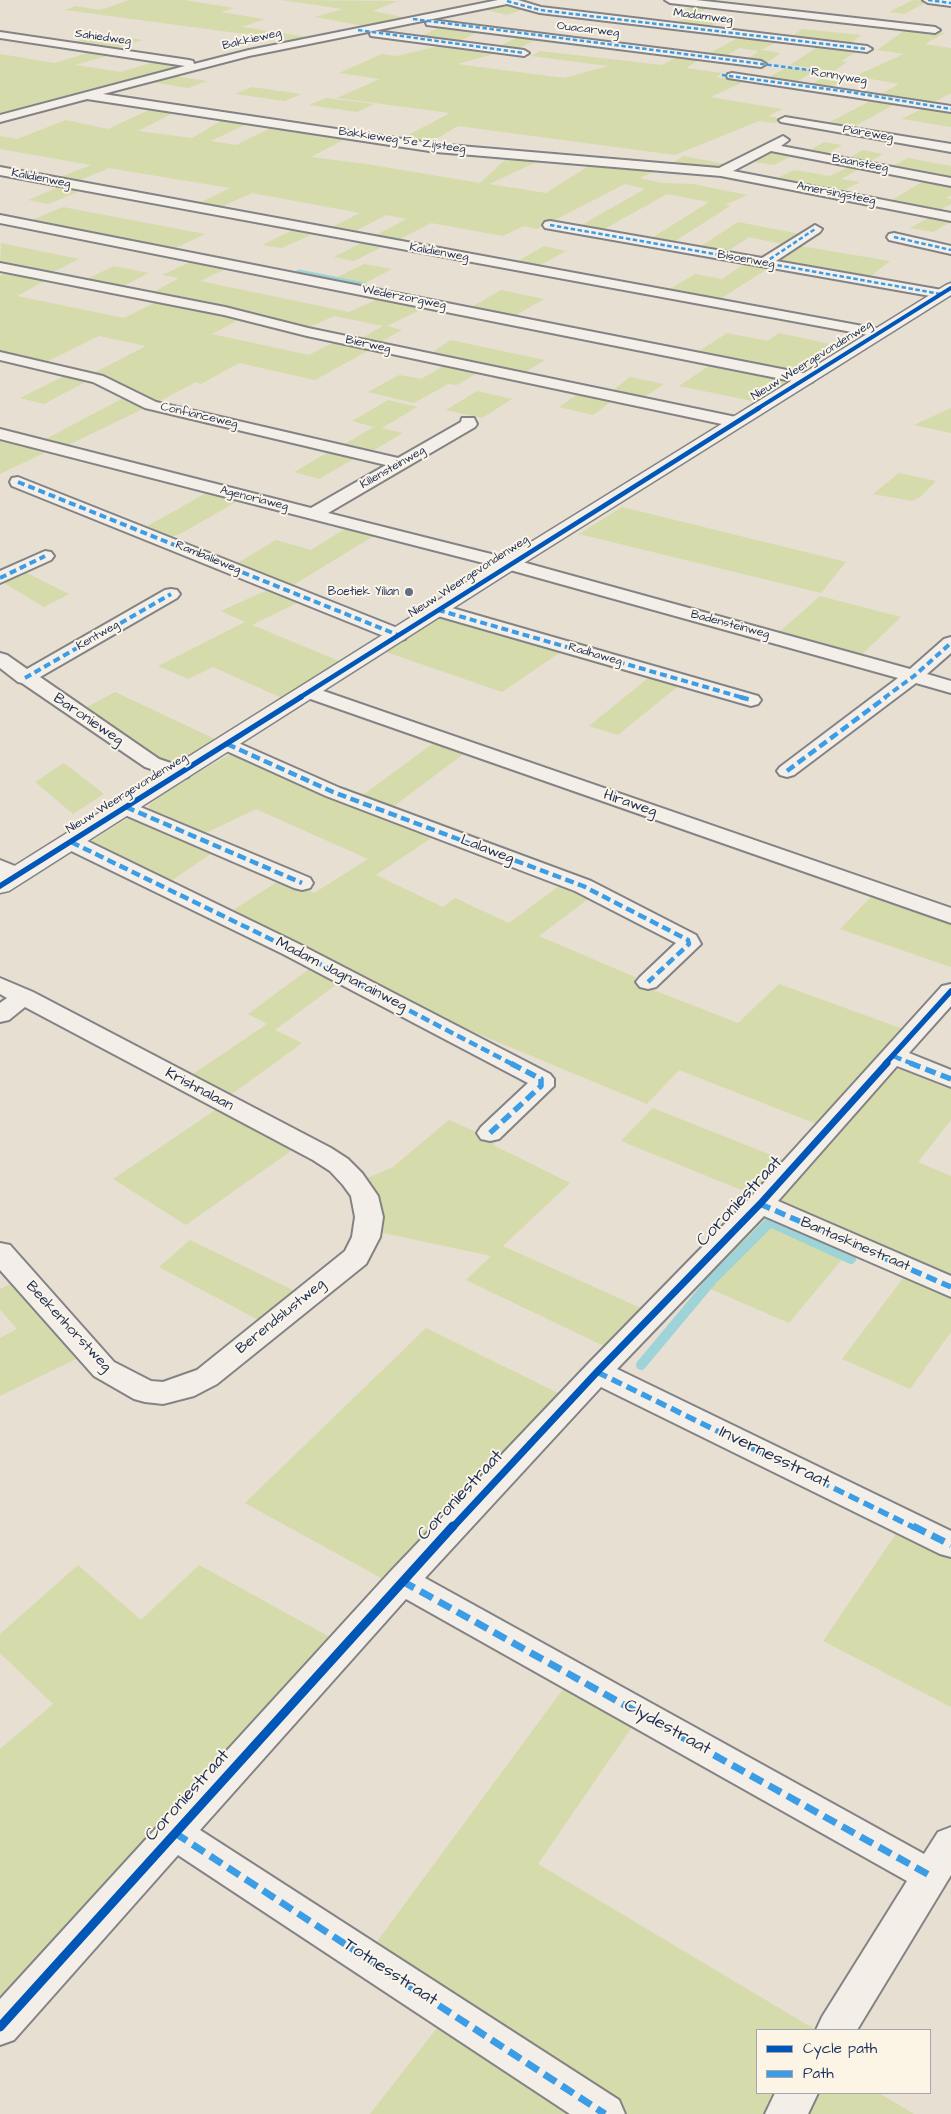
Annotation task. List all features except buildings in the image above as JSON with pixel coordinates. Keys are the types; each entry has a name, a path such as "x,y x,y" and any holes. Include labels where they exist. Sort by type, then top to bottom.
{"street":[{"name":"Madamweg","path":"484,0 506,1 540,10 867,49"},
{"path":"670,0 935,30"},
{"path":"928,0 951,3"},
{"name":"Bakkieweg","path":"0,119 202,64 358,30 506,1"},
{"name":"Ouacarweg","path":"413,19 760,64"},
{"path":"358,30 524,53"},
{"name":"Sahiedweg","path":"0,36 202,64"},
{"name":"Ronnyweg","path":"722,75 849,92 951,109"},
{"name":"Bakkieweg 5e Zijsteeg","path":"85,95 436,148 555,160 721,172"},
{"name":"Piareweg","path":"785,120 951,148"},
{"path":"721,172 788,137"},
{"name":"Baansteeg","path":"768,147 951,182"},
{"name":"Kalidienweg","path":"0,171 878,333"},
{"name":"Amersingsteeg","path":"721,172 951,217"},
{"name":"Wederzorgweg","path":"0,219 807,378"},
{"name":"Bisoenweg","path":"550,224 764,263 946,291"},
{"path":"764,263 815,229"},
{"path":"894,237 951,250"},
{"name":"Bierweg","path":"0,267 224,311 307,332 736,422"},
{"name":"Nieuw Weergevondenweg","path":"6,876 71,842 126,808 509,564 946,291"},
{"name":"Confianceweg","path":"0,356 98,379 151,405 402,464"},
{"name":"Killensteinweg","path":"313,514 469,424 468,420"},
{"name":"Agenoriaweg","path":"0,434 509,564"},
{"name":"Rambalieweg","path":"18,482 398,635"},
{"path":"0,578 44,556"},
{"name":"Badensteinweg","path":"509,564 951,687"},
{"name":"Kentweg","path":"25,678 171,594"},
{"name":"Radhaweg","path":"438,610 752,700"},
{"path":"787,771 914,676 951,642"},
{"name":"Baronieweg","path":"0,659 25,678 152,763 181,773"},
{"name":"Hiraweg","path":"309,692 951,916"},
{"name":"Lalaweg","path":"227,744 333,792 583,886 688,940 689,944 648,982"},
{"path":"126,808 302,883"},
{"name":"Madam Jagnarainweg","path":"71,842 291,949 541,1079 541,1086 490,1133"},
{"name":"Krishnalaan","path":"0,985 322,1154 346,1172 364,1196"},
{"name":"Coroniestraat","path":"0,2027 402,1581 597,1372 760,1204 951,992"},
{"path":"0,1014 24,997"},
{"path":"893,1056 951,1079"},
{"name":"Berendslustweg","path":"145,1391 163,1393 183,1388 207,1377 356,1257 366,1237 370,1217 364,1196"},
{"name":"Bantaskinestraat","path":"760,1204 951,1286"},
{"name":"Beekenhorstweg","path":"0,1252 104,1369 145,1391"},
{"name":"Invernesstraat","path":"597,1372 951,1545"},
{"name":"Clydestraat","path":"402,1581 931,1876"},
{"name":"Totnesstraat","path":"175,1833 604,2114"},
{"path":"837,2029 951,1843"},
{"path":"785,2114 797,2094"}],"green space":[{"path":"129,0 184,0 234,8 221,12 265,19 242,27 314,38 297,41 65,10 76,6 100,10"},
{"path":"281,0 397,1 373,11 411,19 369,27 315,17 343,9"},
{"path":"913,0 929,1 904,14 889,12"},
{"path":"506,3 526,8 507,15 478,8"},
{"path":"696,4 712,6 695,15 724,19 706,29 673,25 691,15 679,13"},
{"path":"443,26 482,30 456,43 417,38"},
{"path":"908,28 945,33 925,44 951,48 951,93 929,105 877,96 899,84 855,76 904,54 877,50"},
{"path":"802,29 861,35 847,46 788,39"},
{"path":"100,34 143,40 108,50 68,44"},
{"path":"522,35 541,37 514,51 496,48"},
{"path":"744,35 781,40 761,50 781,53 766,63 745,61 759,51 739,48 723,58 704,56"},
{"path":"447,44 505,51 457,64 564,78 608,66 531,56 540,51 662,65 680,55 703,57 686,68 722,73 716,77 746,81 710,97 782,109 769,116 784,119 775,123 759,121 675,155 458,126 426,145 399,140 450,113 337,98 380,79 339,73 382,54 397,56"},
{"path":"820,45 860,50 841,61 847,62 834,71 790,65"},
{"path":"94,51 114,54 75,65 121,72 161,60 187,66 0,117 0,54 55,63"},
{"path":"786,68 815,71 794,83 765,79"},
{"path":"832,73 855,76 828,88 809,85"},
{"path":"167,75 207,81 188,88 144,81"},
{"path":"252,87 301,94 285,101 235,94"},
{"path":"326,98 374,104 357,112 309,105"},
{"path":"876,98 899,102 849,129 824,125"},
{"path":"927,106 951,110 951,127 902,119"},
{"path":"153,108 177,111 138,131 192,138 226,118 251,122 211,141 236,145 277,125 351,136 311,157 480,183 509,156 541,160 489,184 546,193 592,164 661,169 640,178 662,183 693,184 747,195 725,205 730,206 669,245 647,241 709,202 667,194 599,232 576,228 645,189 625,184 537,229 524,226 503,236 431,223 393,243 370,238 407,219 386,215 348,235 326,230 360,213 252,193 214,210 193,206 230,188 109,168 73,183 55,179 91,165 0,149 0,136 17,139 66,120 108,129"},
{"path":"824,142 842,145 823,156 805,153"},
{"path":"767,150 797,153 774,165 747,161"},
{"path":"863,150 883,154 865,164 845,160"},
{"path":"683,156 730,165 720,170 667,167"},
{"path":"908,158 951,166 951,181 889,168"},
{"path":"855,164 864,166 841,179 860,182 838,193 773,180 794,170 830,176"},
{"path":"927,179 951,183 951,195 946,198 951,199 951,204 936,212 887,203"},
{"path":"64,185 85,189 48,204 28,200"},
{"path":"63,207 205,234 169,251 27,222"},
{"path":"934,215 951,218 951,222 933,232 910,228"},
{"path":"738,222 800,234 787,245 749,237 722,255 695,250"},
{"path":"295,229 315,233 282,248 262,245"},
{"path":"365,241 386,245 354,261 334,257"},
{"path":"1,243 79,259 47,275 0,265"},
{"path":"794,245 890,261 866,280 780,265 772,259"},
{"path":"544,246 566,251 535,268 513,264"},
{"path":"197,259 232,266 200,281 349,312 385,296 430,305 387,326 402,330 375,345 357,341 383,326 334,316 303,330 148,295 179,278 162,275"},
{"path":"747,262 772,266 717,301 665,292 695,274 722,279"},
{"path":"364,264 392,269 358,287 329,281"},
{"path":"114,266 149,273 117,289 81,282"},
{"path":"11,270 50,278 17,296 124,318 160,300 244,317 212,334 309,355 338,340 373,348 315,380 239,363 201,384 196,382 156,403 90,375 146,346 99,336 42,364 0,354 0,276"},
{"path":"501,290 544,299 511,318 468,309"},
{"path":"727,333 768,341 779,333 835,345 832,352 796,373 695,354"},
{"path":"450,340 545,360 519,376 428,356"},
{"path":"713,363 784,378 788,384 757,402 679,386"},
{"path":"447,364 480,371 457,385 448,384 414,403 368,392 399,375 421,379"},
{"path":"68,374 91,379 44,404 20,398"},
{"path":"630,377 664,384 640,400 608,394"},
{"path":"477,391 512,399 482,418 446,410"},
{"path":"581,392 615,399 593,415 559,407"},
{"path":"127,396 147,407 64,447 42,441"},
{"path":"388,400 417,407 382,428 403,433 369,453 341,446 374,427 352,421"},
{"path":"951,408 951,433 914,425"},
{"path":"0,438 50,450 0,474"},
{"path":"332,450 357,457 319,479 294,472"},
{"path":"899,473 936,481 920,497 912,501 873,494"},
{"path":"210,491 241,499 180,534 168,538 142,529"},
{"path":"622,507 846,562 821,593 579,534"},
{"path":"348,527 377,534 290,587 234,565 276,540 311,550"},
{"path":"23,571 69,594 44,607 1,581"},
{"path":"272,588 303,600 252,625 339,661 282,698 213,667 188,679 158,666 245,622 221,611"},
{"path":"820,596 901,617 860,656 777,634"},
{"path":"442,616 565,649 502,692 386,652"},
{"path":"653,674 682,683 618,735 589,726"},
{"path":"115,692 217,740 187,760 178,763 161,760 83,709"},
{"path":"435,742 466,752 394,806 363,795"},
{"path":"235,751 436,835 376,875 443,907 455,898 509,923 563,883 592,896 539,936 635,977 638,984 738,1023 779,984 906,1030 819,1125 679,1070 647,1104 440,1018 230,912 282,879 314,893 368,859 256,809 208,832 202,833 148,812 149,805 161,795"},
{"path":"64,763 104,794 73,814 35,782"},
{"path":"133,815 215,851 171,881 90,842"},
{"path":"873,895 951,923 951,967 840,929"},
{"path":"313,966 341,981 275,1030 302,1043 225,1099 187,1078 267,1024 248,1014"},
{"path":"903,1068 951,1082 951,1120 918,1162 951,1176 951,1282 782,1204 780,1197 889,1073"},
{"path":"220,1107 295,1148 186,1225 113,1179"},
{"path":"653,1108 786,1161 756,1196 621,1141"},
{"path":"449,1120 497,1141 493,1145 570,1183 503,1246 645,1310 610,1349 466,1280 491,1256 374,1231 363,1180 393,1167"},
{"path":"765,1214 850,1250 789,1323 694,1282"},
{"path":"190,1240 299,1293 264,1323 159,1267"},
{"path":"907,1273 951,1291 951,1332 910,1389 842,1359"},
{"path":"14,1282 80,1357 0,1396 0,1338 17,1329 0,1309 0,1289"},
{"path":"426,1328 564,1396 390,1583 245,1503"},
{"path":"900,1528 951,1553 951,1707 823,1641"},
{"path":"78,1565 141,1620 199,1565 337,1641 0,2014 0,1749 53,1704 0,1653 0,1634"},
{"path":"569,1681 636,1721 538,1864 814,2029 756,2029 756,2094 783,2094 771,2114 626,2114 373,1947"},
{"path":"444,2019 592,2114 370,2114"},
{"path":"815,2094 881,2094 914,2114 803,2114"}],"waterway":[{"path":"299,272 364,285"},
{"path":"641,1365 712,1280 770,1222 851,1259"}],"marked path":[{"path":"928,0 951,3"},
{"path":"507,1 540,10 867,49"},
{"path":"413,19 832,73"},
{"path":"358,30 524,53"},
{"path":"722,75 849,92 951,109"},
{"path":"550,225 941,294"},
{"path":"764,263 815,229"},
{"path":"894,237 951,250"},
{"path":"18,482 398,635"},
{"path":"0,578 45,556"},
{"path":"25,678 171,594"},
{"path":"438,610 751,700"},
{"path":"787,771 914,676 951,643"},
{"path":"227,744 333,792 583,886 688,940 689,944 648,982"},
{"path":"126,807 302,883"},
{"path":"71,842 291,949 541,1079 541,1086 490,1133"},
{"path":"893,1056 951,1079"},
{"path":"760,1204 951,1287"},
{"path":"597,1372 951,1545"},
{"path":"402,1581 931,1876"},
{"path":"175,1833 605,2114"}],"cycle path":[{"path":"0,886 509,564 951,288"},
{"path":"0,2027 402,1581 597,1372 760,1204 951,991"}],"place":[{"name":"Boetiek Yilian","path":"409,592"}]}
